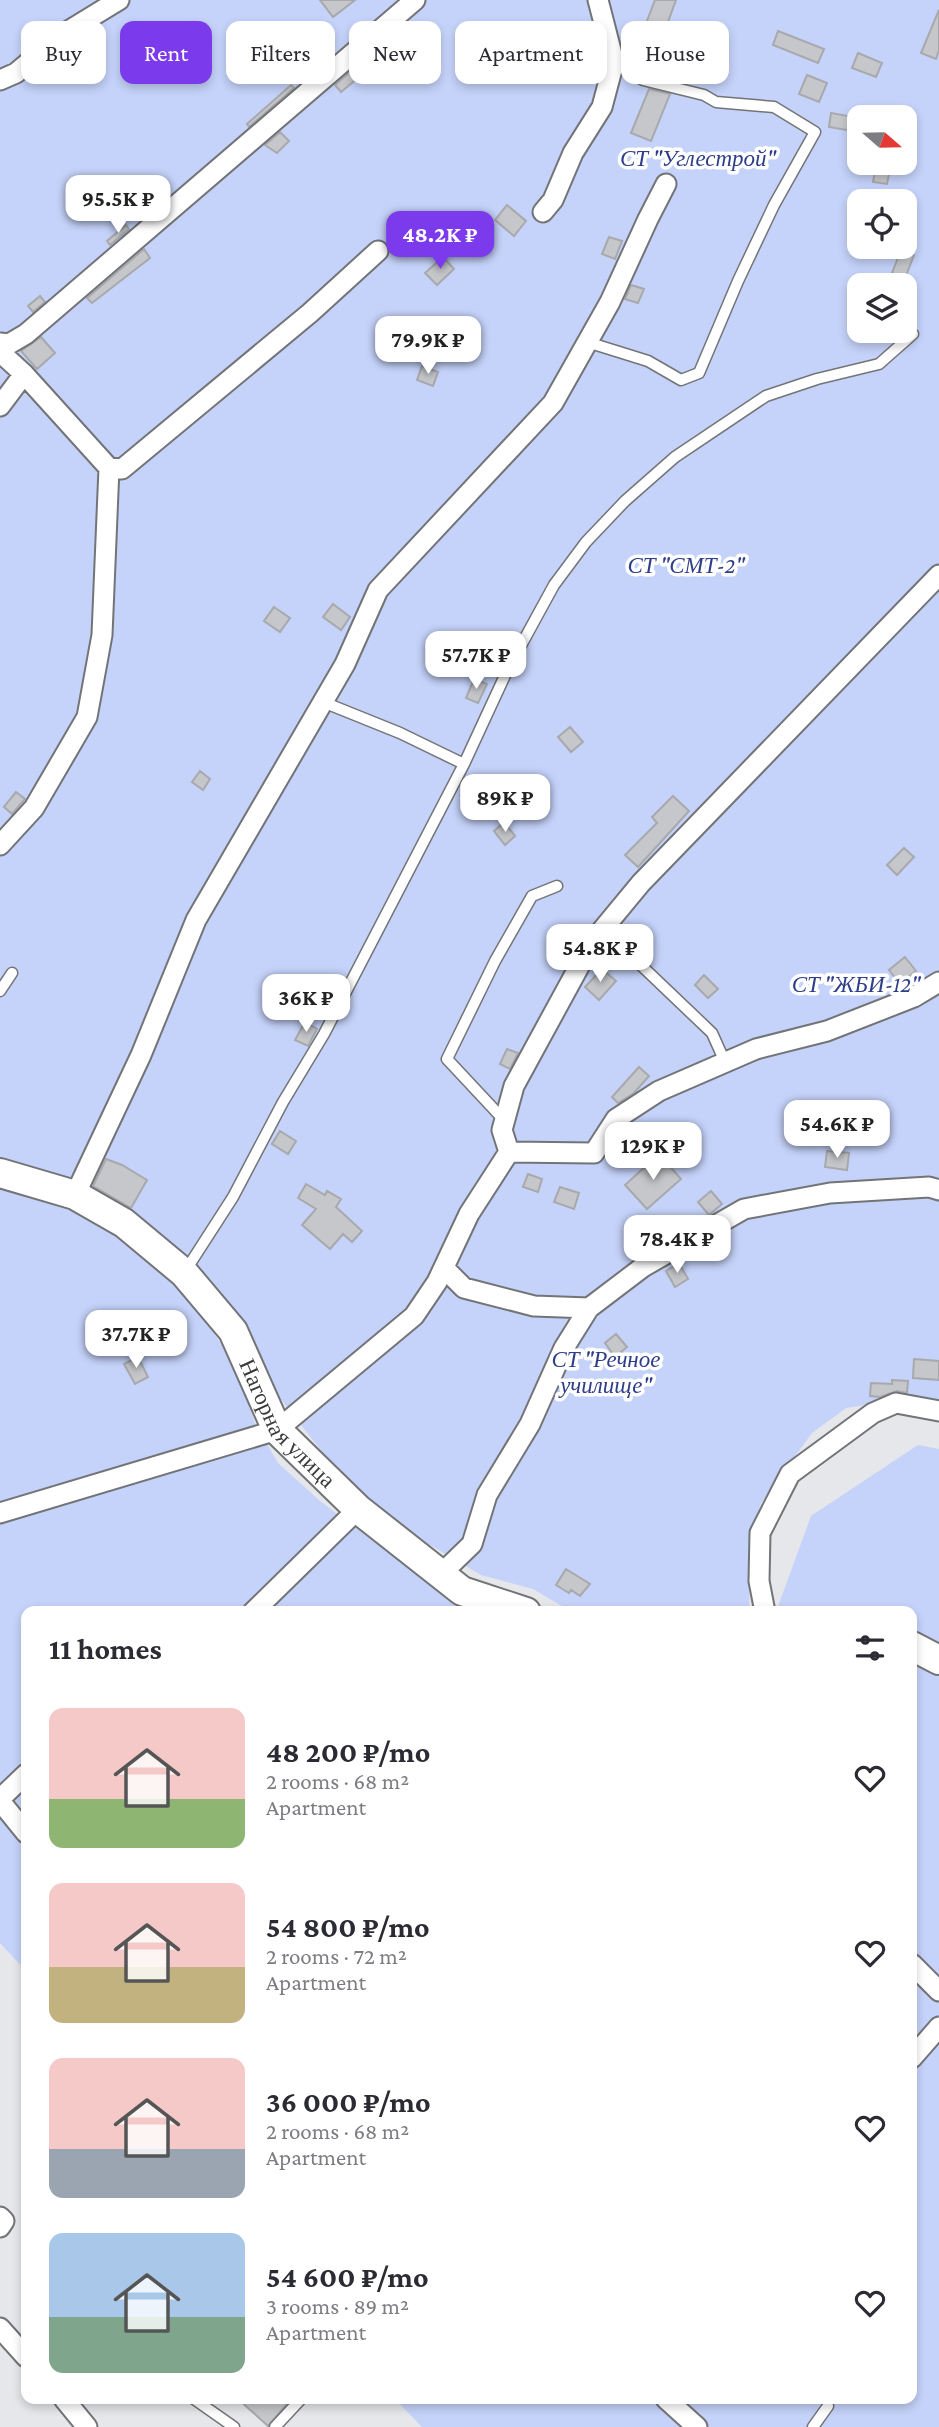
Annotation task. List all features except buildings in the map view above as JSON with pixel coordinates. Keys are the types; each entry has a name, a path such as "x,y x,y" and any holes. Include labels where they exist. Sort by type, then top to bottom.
{"street":[{"path":"0,80 16,73 60,36 119,0"},
{"path":"0,343 9,344 26,334 415,0"},
{"path":"543,212 553,200 573,153 602,107 614,62 598,0"},
{"path":"75,1195 141,1055 196,920 345,664 378,590 553,403 610,302 666,184"},
{"path":"0,352 24,374 109,468 121,469 310,313 378,251"},
{"path":"0,406 24,374"},
{"path":"0,845 33,807 87,717 102,635 109,468"},
{"path":"0,1513 277,1430 414,1316 437,1282 470,1214 509,1152 502,1130 514,1086 593,941 641,883 939,575"},
{"path":"509,1152 594,1153 616,1119 659,1091 756,1049 827,1031 914,997 939,982"},
{"name":"Нагорная улица","path":"0,1173 75,1195 124,1223 184,1273 233,1331 277,1430 358,1509 462,1591 508,1606"},
{"path":"441,1574 472,1544 486,1495 530,1424 564,1348 589,1308 643,1266 744,1209 830,1193 929,1187 939,1190"},
{"path":"444,1268 464,1288 534,1306 589,1308"},
{"path":"764,1606 759,1581 760,1533 790,1474 873,1413 896,1403 939,1411"},
{"path":"259,1606 358,1509"},
{"path":"917,1649 939,1660"},
{"path":"21,1779 0,1800 21,1827"},
{"path":"917,1969 939,1991"},
{"path":"917,2052 939,2027"},
{"path":"0,2217 5,2221 0,2227"},
{"path":"0,2328 21,2351"},
{"path":"68,2404 87,2427"},
{"path":"671,2404 696,2427"}],"lane":[{"path":"587,342 648,361 681,380 699,373 774,205 815,132 774,107 716,102 704,95 643,80 614,62"},
{"path":"184,1273 233,1197 283,1102 324,1034 464,764 507,671 554,585 586,542 625,501 675,457 766,396 817,379 879,365 903,343"},
{"path":"323,702 400,733 464,764"},
{"path":"504,1120 447,1059 495,961 532,896 557,886"},
{"path":"603,929 712,1033 725,1062"},
{"path":"0,991 12,973"},
{"path":"201,2404 234,2427"},
{"path":"275,2427 296,2404"},
{"path":"813,2427 828,2406"}],"green space":[{"path":"0,0 939,0 939,1403 896,1400 846,1408 812,1433 761,1503 751,1535 749,1606 562,1606 533,1589 481,1575 389,1521 327,1458 275,1392 233,1314 211,1280 189,1257 72,1181 0,1159"},
{"path":"0,1185 72,1208 150,1255 201,1314 232,1360 255,1423 278,1463 320,1501 443,1594 475,1606 21,1606 21,1966 0,1943"},
{"path":"918,1445 939,1449 939,2427 422,2427 400,2404 917,2404 917,1606 778,1606 811,1516"}],"park label":[{"name":"СТ \"Углестрой\"","path":"698,158"},
{"name":"СТ \"СМТ-2\"","path":"686,565"},
{"name":"СТ \"ЖБИ-12\"","path":"856,984"},
{"name":"СТ \"Речное училище\"","path":"606,1372"}]}
